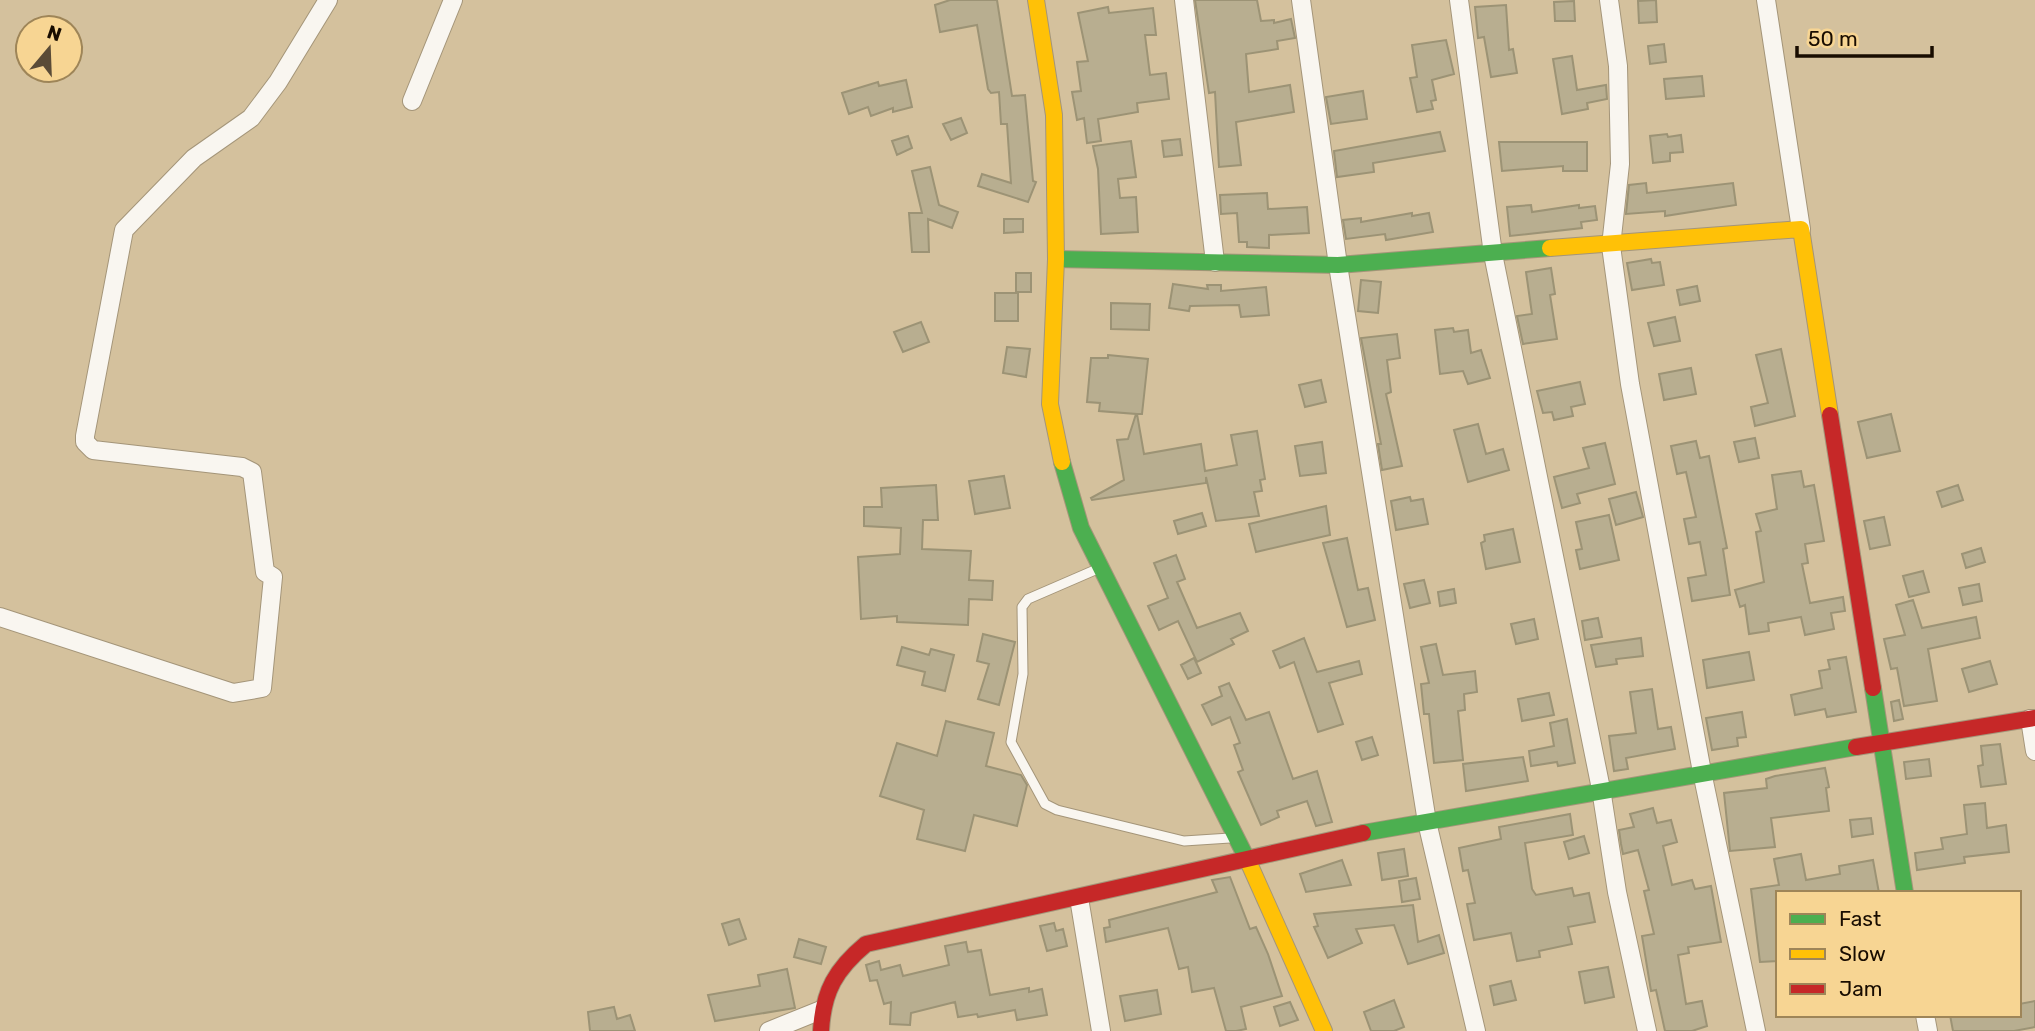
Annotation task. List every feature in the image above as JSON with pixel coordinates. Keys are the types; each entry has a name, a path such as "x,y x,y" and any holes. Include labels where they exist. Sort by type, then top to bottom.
{"main road":[{"path":"1036,0 1054,115 1056,259 1050,404 1067,486 1080,528 1246,857 1324,1031"},
{"path":"1056,259 1338,265 1611,246 1801,229 1905,891"},
{"path":"821,1031 821,1010 836,968 866,944 1079,898 1246,857 1601,789 2032,718"}],"street":[{"path":"0,617 233,693 262,688 272,577 265,572 252,472 242,467 93,450 85,442 85,436 124,230 194,158 251,118 278,82 328,0"},
{"path":"412,102 453,0"},
{"path":"1184,0 1215,262"},
{"path":"1301,0 1338,265 1427,822 1476,1031"},
{"path":"1459,0 1493,254 1601,789 1617,892 1647,1031"},
{"path":"1609,0 1619,66 1620,164 1611,246 1630,384 1702,772 1756,1031"},
{"path":"1766,0 1801,229"},
{"path":"2032,718 2035,751"},
{"path":"1079,898 1101,1031"},
{"path":"769,1031 821,1010"}],"lane":[{"path":"1100,568 1028,599 1022,607 1023,674 1011,742 1024,769 1045,804 1057,810 1184,841 1236,837"}],"building":[{"path":"950,0 997,0 1012,96 1025,95 1033,181 1036,182 1028,202 978,186 982,174 1011,183 1007,124 1001,124 999,92 991,93 988,89 977,25 940,32 935,5"},
{"path":"1195,0 1257,0 1261,21 1274,20 1274,23 1291,19 1295,38 1277,41 1278,49 1246,54 1249,92 1290,85 1294,112 1236,122 1241,165 1219,167 1215,92 1209,93"},
{"path":"1656,0 1657,22 1639,23 1638,1"},
{"path":"1574,1 1575,21 1555,21 1554,2"},
{"path":"1506,5 1509,50 1513,49 1517,73 1491,77 1484,37 1478,38 1475,7"},
{"path":"1108,7 1109,13 1153,8 1156,35 1145,35 1150,75 1166,73 1169,99 1137,103 1138,112 1098,119 1101,141 1087,143 1084,118 1077,120 1072,92 1081,91 1077,62 1088,61 1078,13"},
{"path":"1446,40 1454,74 1432,80 1436,100 1431,101 1433,109 1417,112 1410,78 1417,77 1412,45"},
{"path":"1664,44 1666,62 1650,64 1648,46"},
{"path":"1572,56 1577,90 1606,85 1607,99 1587,103 1588,109 1562,114 1553,59"},
{"path":"1702,76 1704,96 1666,99 1664,79"},
{"path":"906,80 912,107 893,112 893,108 871,116 868,107 849,114 842,93 878,82 879,86"},
{"path":"1363,91 1367,119 1331,124 1326,97"},
{"path":"961,118 967,133 951,140 943,124"},
{"path":"1440,132 1445,151 1373,163 1374,172 1337,177 1334,151"},
{"path":"1667,134 1668,137 1681,135 1683,152 1670,153 1670,161 1653,163 1650,136"},
{"path":"908,136 912,148 897,155 892,141"},
{"path":"1180,139 1182,155 1164,157 1162,141"},
{"path":"1131,141 1136,177 1118,179 1120,198 1136,197 1138,232 1101,234 1098,169 1093,146"},
{"path":"1499,142 1587,142 1587,171 1563,171 1563,166 1502,171"},
{"path":"930,167 939,205 958,212 952,228 928,219 929,252 912,252 909,213 922,213 912,171"},
{"path":"1646,183 1647,193 1733,183 1736,205 1665,216 1665,211 1626,214 1629,185"},
{"path":"1267,193 1268,209 1307,207 1309,233 1269,235 1269,248 1247,247 1247,242 1239,242 1237,213 1221,214 1220,195"},
{"path":"1531,205 1532,212 1579,205 1579,208 1595,206 1597,220 1581,222 1582,228 1510,236 1507,207"},
{"path":"1412,213 1412,216 1429,213 1433,232 1386,240 1385,234 1346,239 1343,220 1361,218 1361,222"},
{"path":"1004,219 1023,219 1023,232 1004,233"},
{"path":"1651,259 1652,263 1660,262 1664,285 1632,290 1627,263"},
{"path":"1551,268 1555,294 1550,295 1557,339 1523,344 1517,316 1532,314 1526,272"},
{"path":"1016,273 1031,273 1031,292 1016,292"},
{"path":"1361,280 1381,282 1378,313 1358,311"},
{"path":"1173,284 1208,289 1207,285 1221,285 1221,291 1266,287 1269,315 1241,317 1239,305 1190,306 1189,311 1169,308"},
{"path":"1697,286 1700,301 1680,305 1677,290"},
{"path":"995,293 1018,293 1018,321 995,321"},
{"path":"1111,303 1150,304 1149,330 1111,329"},
{"path":"1675,317 1680,341 1654,346 1648,323"},
{"path":"921,322 929,342 903,352 894,332"},
{"path":"1453,328 1454,332 1468,330 1471,353 1481,350 1490,378 1468,384 1463,371 1440,374 1435,330"},
{"path":"1397,334 1400,358 1387,360 1391,392 1386,394 1402,466 1382,470 1378,444 1381,444 1361,338"},
{"path":"1007,347 1030,349 1026,377 1003,373"},
{"path":"1781,349 1795,416 1755,426 1751,407 1768,403 1756,355"},
{"path":"1108,355 1148,359 1142,414 1137,414 1144,454 1201,444 1205,471 1237,465 1231,435 1257,431 1265,479 1260,480 1262,491 1254,492 1259,516 1216,521 1206,477 1206,483 1092,500 1091,498 1124,480 1117,440 1128,439 1136,414 1099,411 1100,403 1087,402 1091,358 1108,358"},
{"path":"1691,368 1696,394 1664,400 1659,374"},
{"path":"1321,380 1326,402 1305,407 1299,385"},
{"path":"1580,382 1585,404 1571,407 1573,416 1554,420 1552,412 1543,413 1537,391"},
{"path":"1891,414 1900,451 1867,458 1858,422"},
{"path":"1478,424 1486,454 1503,449 1509,470 1468,482 1454,430"},
{"path":"1755,438 1759,458 1739,462 1734,442"},
{"path":"1696,441 1700,458 1709,456 1727,548 1723,549 1730,595 1692,601 1688,578 1706,575 1700,542 1689,544 1684,519 1696,517 1686,472 1677,474 1671,446"},
{"path":"1322,442 1326,473 1300,476 1295,446"},
{"path":"1605,443 1615,484 1577,494 1580,503 1562,508 1554,477 1589,468 1583,448"},
{"path":"1801,471 1804,487 1814,485 1824,541 1805,544 1808,563 1802,564 1810,603 1843,597 1845,611 1831,613 1834,629 1805,635 1801,617 1768,623 1769,631 1749,634 1745,605 1740,607 1735,590 1764,582 1756,532 1761,531 1756,514 1777,509 1772,475"},
{"path":"1004,476 1010,508 975,514 969,481"},
{"path":"936,485 938,520 923,520 922,549 971,551 969,580 993,581 992,600 969,599 968,625 897,622 897,616 861,619 858,557 900,554 901,528 864,526 864,507 882,507 881,488"},
{"path":"1958,485 1963,500 1942,507 1937,492"},
{"path":"1636,492 1643,517 1616,525 1609,499"},
{"path":"1410,497 1411,501 1423,499 1428,524 1396,530 1391,501"},
{"path":"1326,506 1330,535 1256,552 1249,524"},
{"path":"1202,513 1206,526 1178,534 1174,521"},
{"path":"1609,515 1619,560 1580,569 1576,550 1582,549 1576,522"},
{"path":"1884,517 1890,545 1870,549 1864,521"},
{"path":"1513,529 1520,562 1486,569 1481,543 1485,541 1484,535"},
{"path":"1347,538 1358,590 1368,588 1375,620 1347,627 1323,543"},
{"path":"1981,548 1985,562 1966,568 1962,554"},
{"path":"1176,555 1185,579 1177,582 1197,628 1240,613 1248,631 1231,639 1234,644 1197,662 1178,621 1159,630 1148,606 1168,598 1154,563"},
{"path":"1923,571 1929,592 1909,597 1903,576"},
{"path":"1424,580 1430,603 1410,608 1404,584"},
{"path":"1979,584 1982,601 1963,605 1959,588"},
{"path":"1454,589 1456,603 1440,606 1438,592"},
{"path":"1913,600 1922,628 1976,617 1980,638 1928,649 1937,701 1904,706 1897,668 1891,669 1884,639 1905,635 1896,605"},
{"path":"1598,618 1602,637 1585,640 1582,621"},
{"path":"1534,619 1538,639 1516,644 1511,624"},
{"path":"983,634 1015,642 999,705 978,699 989,664 977,661"},
{"path":"1304,638 1317,672 1359,661 1362,674 1329,683 1343,724 1318,732 1294,662 1280,668 1273,651"},
{"path":"1641,638 1643,656 1616,659 1617,664 1596,667 1591,645"},
{"path":"1436,644 1443,675 1475,671 1477,692 1464,694 1465,710 1458,711 1463,760 1434,763 1429,714 1424,714 1421,684 1429,683 1421,647"},
{"path":"902,647 929,655 931,649 954,655 945,691 922,685 925,672 897,665"},
{"path":"1749,652 1754,680 1707,688 1703,660"},
{"path":"1846,657 1856,712 1827,717 1825,709 1795,715 1791,695 1822,688 1819,671 1830,669 1828,660"},
{"path":"1194,658 1201,673 1188,679 1181,665"},
{"path":"1990,661 1997,684 1969,692 1962,669"},
{"path":"1229,683 1246,720 1269,712 1293,779 1317,771 1332,822 1316,826 1307,801 1277,811 1279,817 1261,825 1238,772 1243,770 1234,745 1240,743 1230,717 1212,725 1202,705 1222,696 1219,687"},
{"path":"1652,689 1658,729 1671,727 1675,749 1626,758 1628,769 1614,771 1609,736 1636,733 1630,692"},
{"path":"1549,693 1554,715 1522,721 1518,699"},
{"path":"1899,700 1903,719 1894,721 1891,702"},
{"path":"1742,712 1746,737 1737,738 1738,746 1712,750 1706,718"},
{"path":"1567,719 1575,763 1558,766 1557,762 1531,766 1529,751 1554,746 1550,723"},
{"path":"946,721 994,733 986,766 1021,775 1027,785 1017,826 974,815 965,851 917,839 924,810 880,796 897,743 937,756"},
{"path":"1372,737 1378,755 1362,760 1356,742"},
{"path":"2000,744 2006,784 1981,787 1978,766 1983,765 1981,746"},
{"path":"1523,757 1528,781 1466,791 1463,764"},
{"path":"1929,759 1931,776 1906,779 1904,762"},
{"path":"1825,768 1829,787 1826,788 1829,811 1771,818 1775,847 1730,851 1724,793 1767,788 1766,779"},
{"path":"1985,803 1987,828 2006,825 2009,852 1964,857 1965,863 1917,870 1915,853 1943,849 1941,838 1967,834 1964,805"},
{"path":"1653,808 1657,823 1671,820 1677,842 1663,846 1672,885 1692,880 1695,889 1711,886 1721,942 1688,947 1689,953 1678,955 1686,1004 1702,1001 1707,1026 1692,1031 1665,1031 1656,990 1651,991 1642,936 1654,934 1644,891 1649,890 1638,850 1623,854 1621,844 1619,830 1634,827 1630,814"},
{"path":"1570,814 1573,835 1525,843 1532,889 1536,895 1572,888 1574,896 1589,893 1595,922 1568,927 1572,944 1539,951 1540,957 1517,961 1511,933 1474,940 1467,904 1475,903 1468,870 1463,871 1459,848 1501,839 1499,827"},
{"path":"1871,818 1873,834 1852,837 1850,820"},
{"path":"1584,836 1589,853 1569,859 1564,842"},
{"path":"1404,849 1408,876 1382,880 1378,853"},
{"path":"1801,854 1806,880 1840,874 1839,866 1873,860 1879,891 1776,891 1776,961 1760,962 1751,889 1779,885 1774,859"},
{"path":"1342,860 1351,885 1306,892 1300,874"},
{"path":"1230,877 1250,929 1256,927 1268,954 1282,996 1241,1007 1246,1029 1236,1031 1226,1031 1214,988 1192,992 1188,967 1179,969 1168,928 1106,942 1104,928 1110,927 1109,920 1217,892 1212,880"},
{"path":"1416,878 1420,899 1402,902 1399,881"},
{"path":"1413,905 1418,942 1439,935 1444,953 1408,964 1394,925 1356,929 1362,943 1328,958 1314,927 1318,926 1314,914"},
{"path":"739,919 746,939 729,945 722,924"},
{"path":"1054,923 1056,931 1063,929 1067,946 1047,951 1040,926"},
{"path":"799,939 826,947 821,964 794,957"},
{"path":"966,942 968,952 981,950 990,995 1029,988 1029,992 1042,989 1047,1015 1017,1020 1015,1010 978,1017 977,1014 958,1017 955,1002 911,1013 910,1025 890,1024 891,1002 884,1004 877,980 870,981 866,965 879,961 881,970 900,965 903,976 949,965 945,946"},
{"path":"1608,967 1614,997 1585,1003 1579,972"},
{"path":"787,969 795,1008 715,1021 708,995 760,986 758,975"},
{"path":"1511,981 1516,1000 1494,1005 1490,986"},
{"path":"1157,990 1161,1014 1125,1021 1120,996"},
{"path":"1394,1000 1404,1027 1394,1031 1371,1031 1364,1012"},
{"path":"2035,1001 2035,1027 2014,1031 1953,1031 1950,1017 2021,1017 2021,1004"},
{"path":"1290,1002 1298,1020 1280,1026 1274,1007"},
{"path":"614,1007 617,1019 630,1015 635,1031 590,1031 588,1012"}],"traffic: fast":[{"path":"1056,259 1338,265 1550,248"},
{"path":"1062,462 1081,528 1248,861"},
{"path":"1873,688 1905,891"},
{"path":"1363,833 1856,747"}],"traffic: slow":[{"path":"1036,0 1054,115 1056,259 1050,404 1062,462"},
{"path":"1550,248 1801,229 1830,415"},
{"path":"1248,861 1324,1031"}],"traffic: jam":[{"path":"1830,415 1873,688"},
{"path":"1856,747 2035,718"},
{"path":"821,1031 825,1004 833,982 866,944 1363,833"}]}
